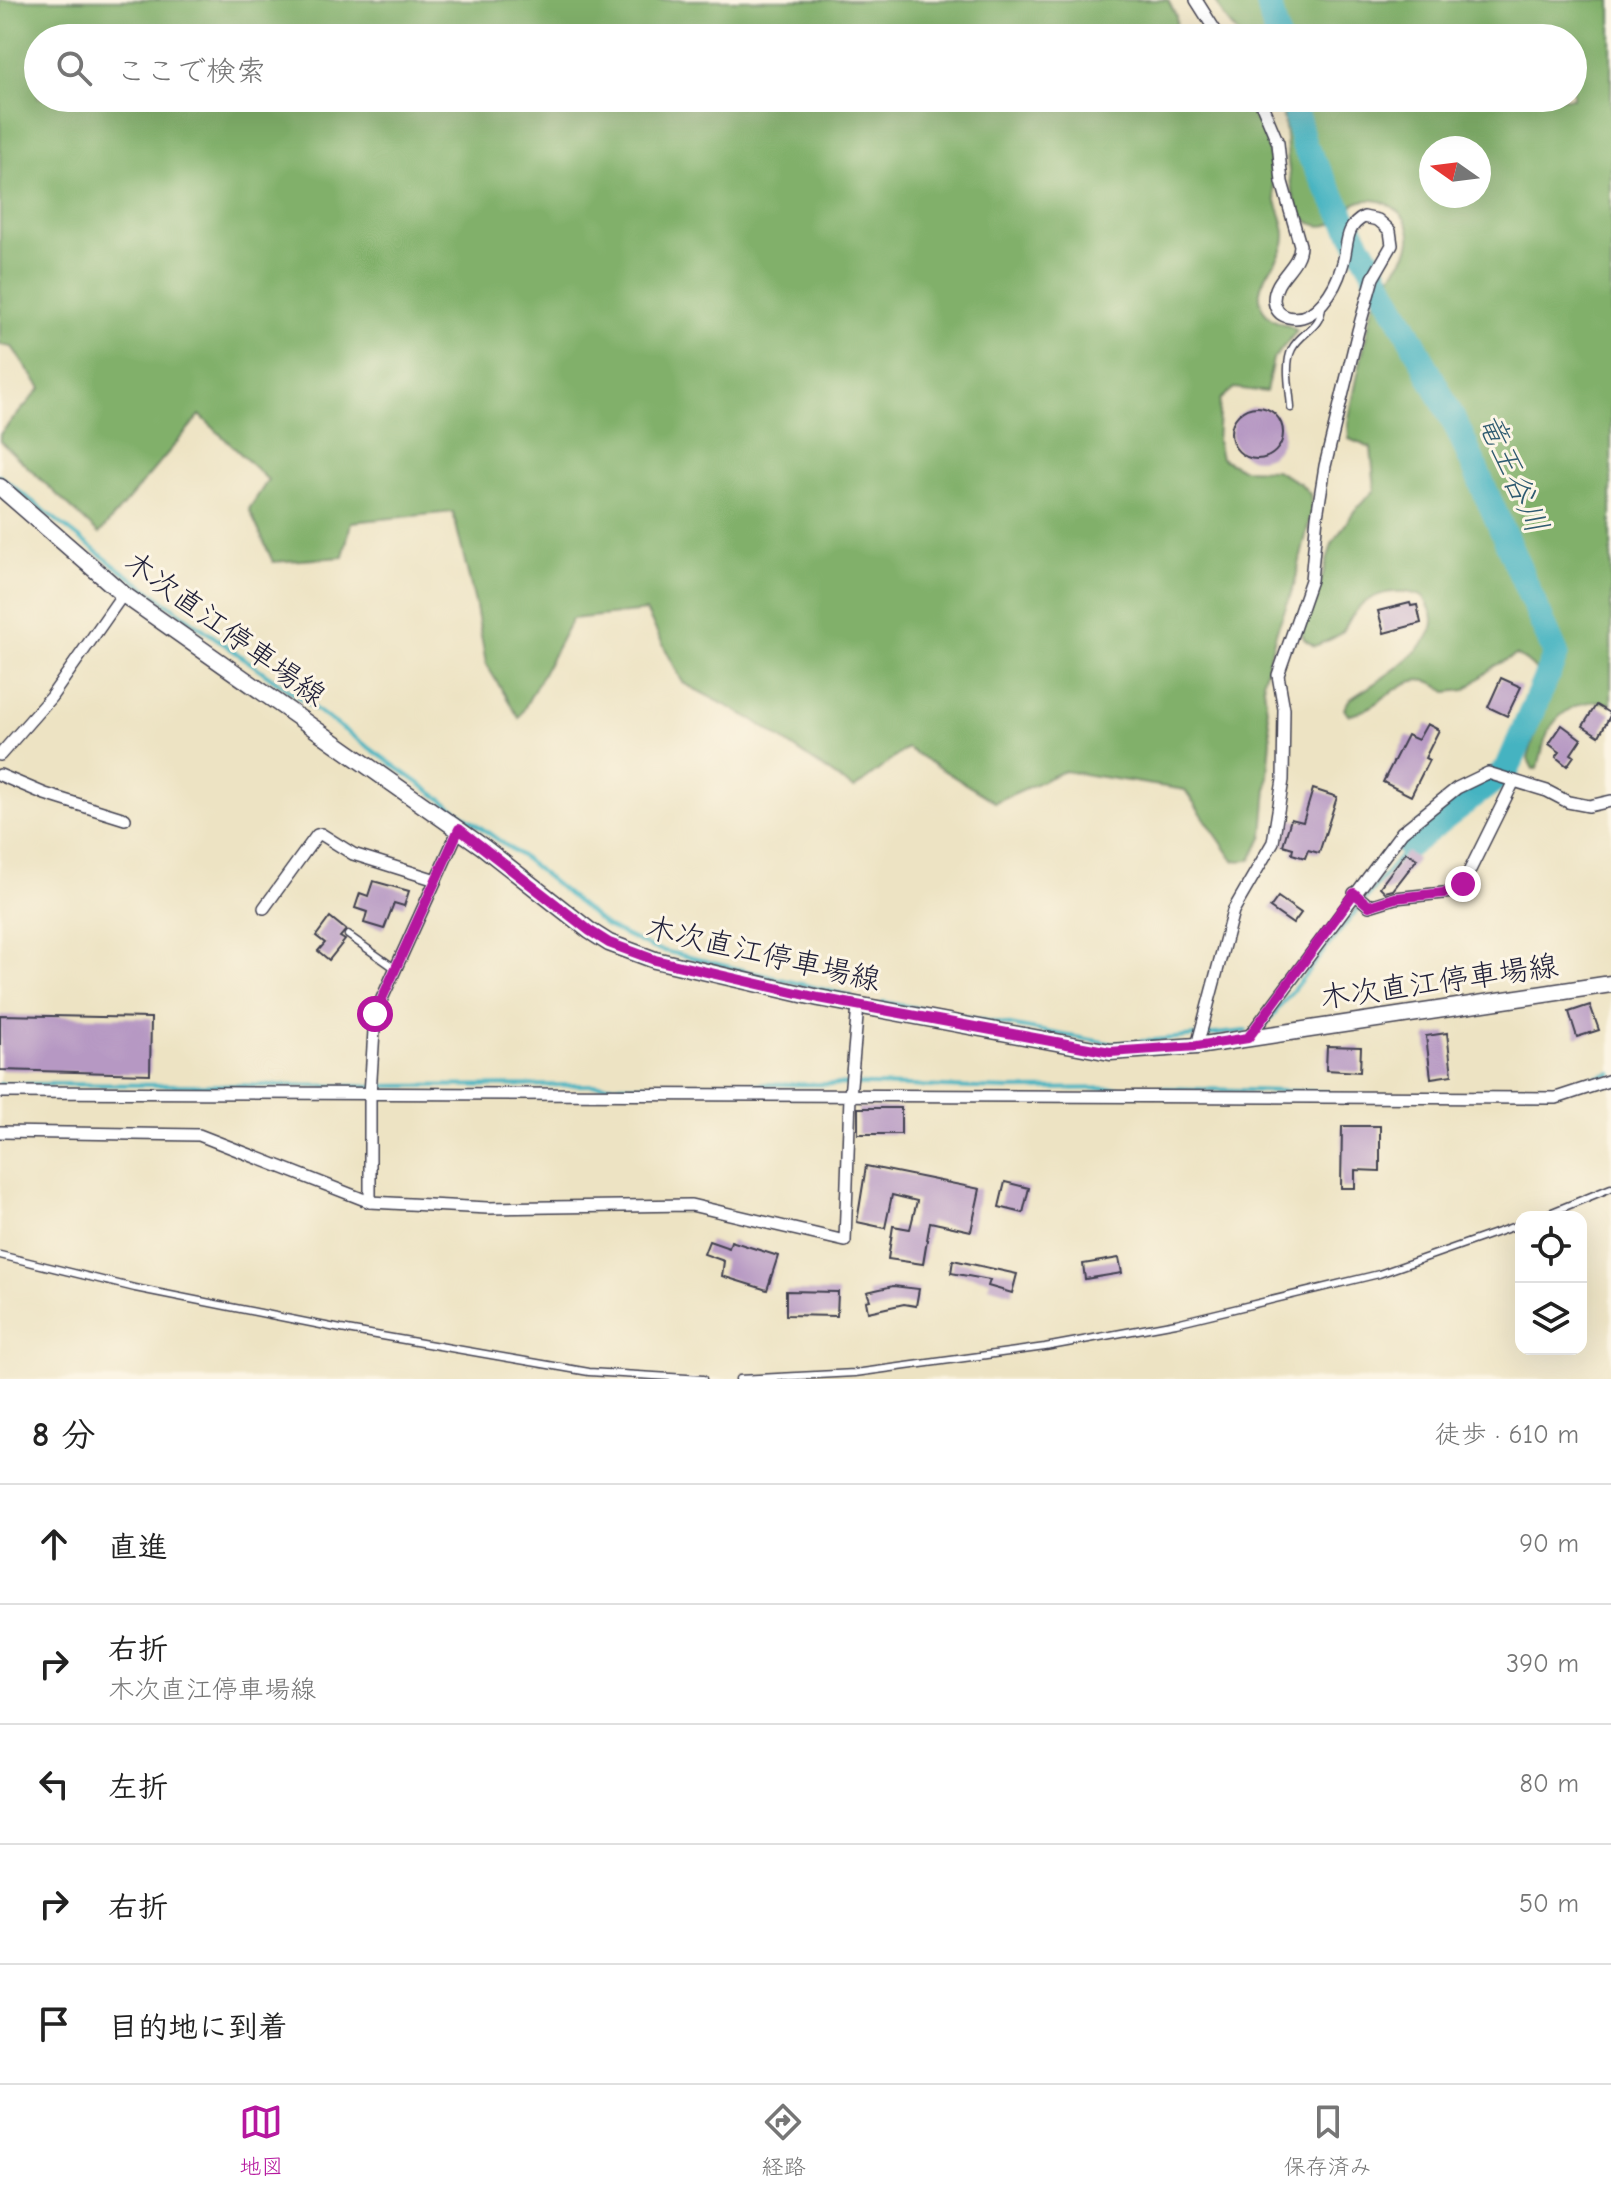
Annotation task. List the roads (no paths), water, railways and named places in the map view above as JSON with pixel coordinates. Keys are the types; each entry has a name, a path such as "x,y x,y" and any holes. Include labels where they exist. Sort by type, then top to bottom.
{"main road":[{"name":"木次直江停車場線","path":"0,487 123,594 459,829 609,943 655,960 858,1006 1110,1052 1197,1046 1611,984"}],"street":[{"path":"1196,0 1211,24"},
{"path":"1197,1046 1233,911 1273,842 1283,766 1284,709 1278,675 1311,580 1325,466 1358,331 1373,278 1392,245 1390,231 1378,220 1364,217 1352,225 1341,270 1322,303 1306,317 1296,318 1279,313 1275,307 1275,291 1300,254 1300,245 1282,182 1278,143 1265,112"},
{"path":"0,755 51,697 123,594"},
{"path":"1248,1038 1402,832 1457,788 1488,773 1547,791 1568,802 1589,806 1611,801"},
{"path":"0,775 45,794 125,819"},
{"path":"1354,893 1369,906 1395,898 1453,892 1463,884 1514,781"},
{"path":"370,1202 370,1095 375,1014 459,829"},
{"path":"264,908 317,835 321,834 353,854 436,880"},
{"path":"0,1132 199,1135 370,1202 488,1208 691,1205 845,1241 850,1096 858,1006"},
{"path":"0,1092 1556,1098 1611,1080"}],"lane":[{"path":"1291,408 1290,355 1295,344 1319,322 1322,303"},
{"path":"348,935 396,969"},
{"path":"1555,1211 1611,1188"},
{"path":"739,1379 855,1373 1045,1347 1176,1323 1379,1274 1515,1226"},
{"path":"0,1255 135,1288 357,1332 589,1372 703,1379"}],"waterway":[{"name":"竜王谷川","path":"1268,0 1274,24"},
{"name":"竜王谷川","path":"1296,112 1304,145 1459,431 1556,654 1507,770 1408,846"},
{"path":"0,476 119,569 525,859 606,926 652,948 851,996"},
{"path":"1262,1029 1408,846"},
{"path":"883,1002 1114,1044 1246,1031"},
{"path":"1484,1092 1555,1090 1611,1073"},
{"path":"0,1084 837,1084 1327,1092"}]}
